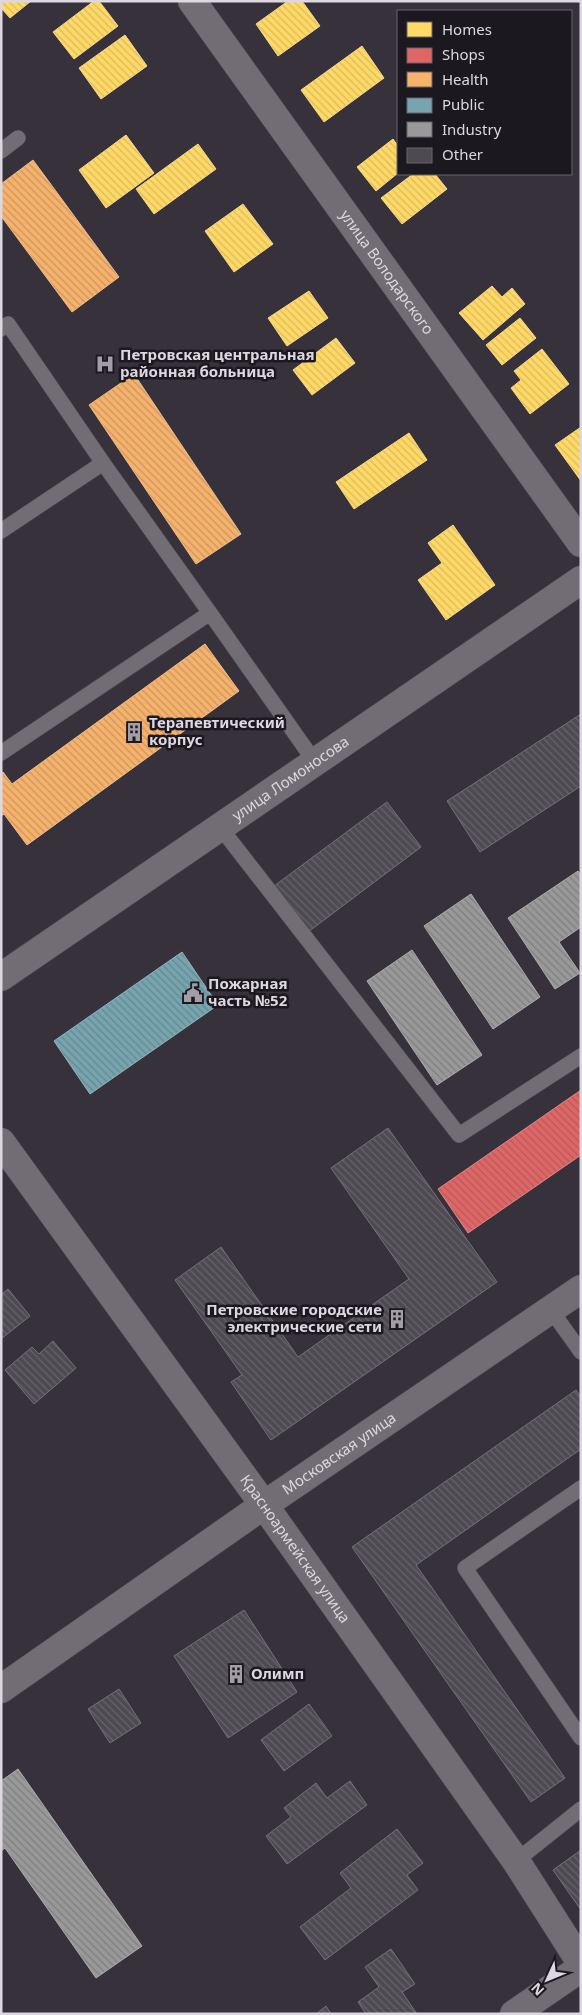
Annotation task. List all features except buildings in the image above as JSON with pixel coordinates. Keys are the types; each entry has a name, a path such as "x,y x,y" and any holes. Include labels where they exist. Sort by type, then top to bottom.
{"street":[{"name":"улица Володарского","path":"192,1 581,543"},
{"name":"улица Ломоносова","path":"1,977 581,580"},
{"name":"Красноармейская улица","path":"1,1142 264,1505 516,1861 581,1962"},
{"name":"Московская улица","path":"1,1689 264,1505 581,1289"},
{"path":"514,2014 581,1968"}],"lane":[{"path":"1,151 18,138"},
{"path":"1,329 8,324 103,463 315,762"},
{"path":"1,531 103,463"},
{"path":"1,753 210,613"},
{"path":"220,827 460,1135 581,1056"},
{"path":"551,1310 581,1352"},
{"path":"581,1488 465,1568 581,1738"},
{"path":"516,1861 581,1809"}],"place":[{"name":"Петровская центральная районная больница","path":"105,364"},
{"name":"Терапевтический корпус","path":"134,732"},
{"name":"Пожарная часть №52","path":"193,993"},
{"name":"Петровские городские электрические сети","path":"397,1319"},
{"name":"Олимп","path":"236,1674"}]}
